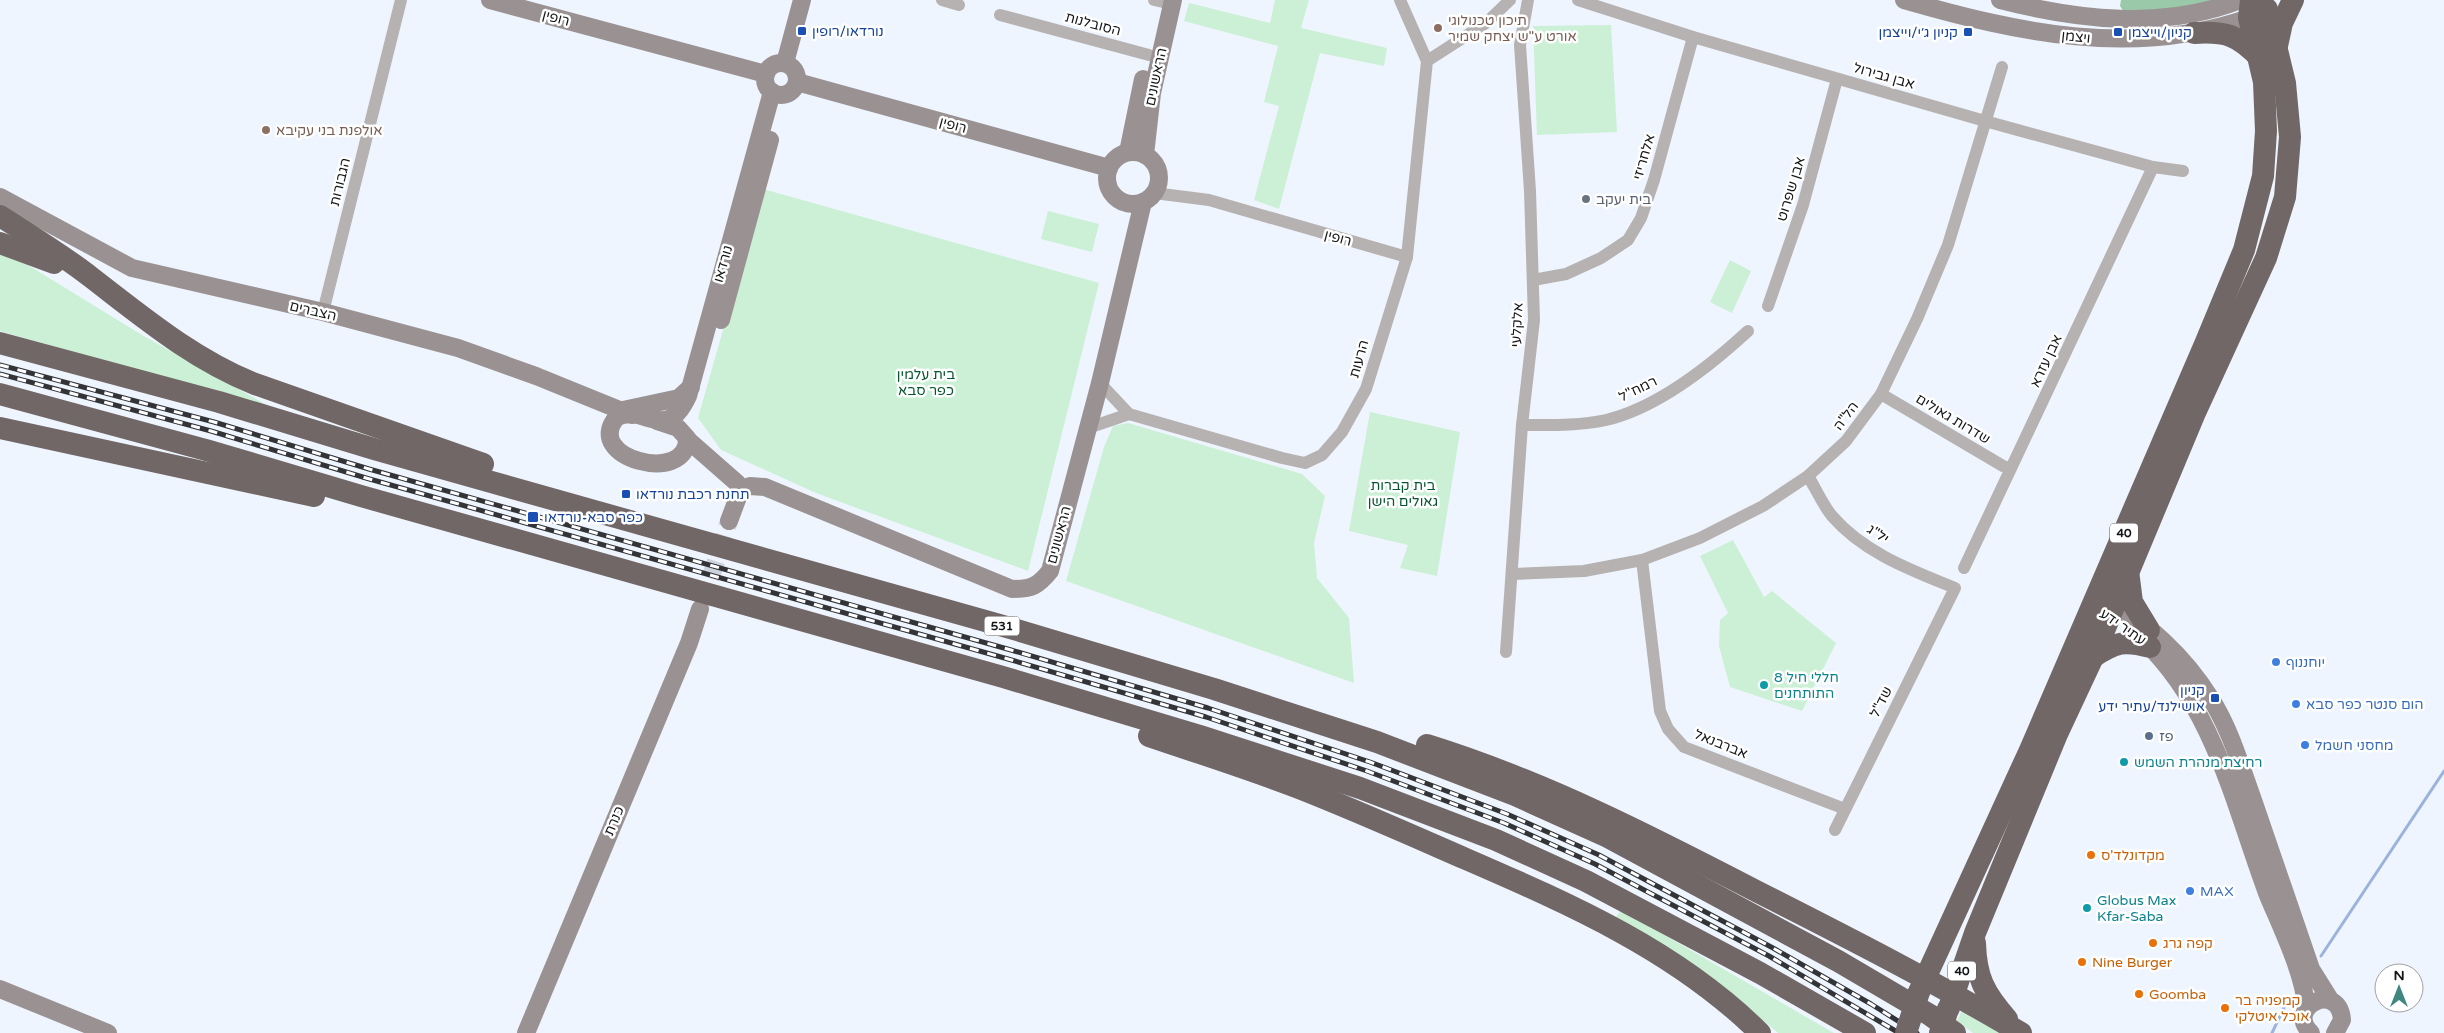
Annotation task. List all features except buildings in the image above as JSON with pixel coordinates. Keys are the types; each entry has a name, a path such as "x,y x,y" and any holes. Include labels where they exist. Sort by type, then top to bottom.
{"highway":[{"name":"40","path":"1940,1033 1975,932 2057,734 2093,657 2104,610 2244,250 2263,176 2269,54 2293,0"},
{"name":"40","path":"1906,1033 1922,985 1969,885 2104,610 2128,569 2194,415 2266,258 2285,197 2290,137 2284,83 2269,54 2258,4"},
{"path":"2194,33 2216,32 2232,35 2269,54"},
{"path":"0,216 91,277 152,326"},
{"path":"0,243 68,270 205,359 248,381 653,526"},
{"name":"531","path":"0,343 220,402 374,449 1017,630 1313,720 1424,759 1516,795 1577,822 1660,863 1882,986 1930,1015 1955,1033"},
{"path":"0,394 206,450 361,496 927,656 1200,736 1297,767 1406,805 1549,863 1637,907 1865,1033"},
{"path":"0,428 313,496 594,561"},
{"path":"2093,657 2120,642 2132,642 2150,638 2132,602 2128,584 2128,569"},
{"path":"1017,630 1325,713 1447,751 1522,778 1593,809 1890,960 1922,985 1951,1001 2022,1033"},
{"path":"927,656 1299,788 1530,886 1642,942 1696,979 1740,1013 1760,1033"},
{"path":"1890,960 1906,962 1919,959 1929,952 1938,940 1969,885"},
{"path":"1975,932 1976,965 1980,983 1999,1009 2022,1033"}],"street":[{"name":"הגבורות","path":"323,312 401,0"},
{"name":"רופין","path":"490,0 766,74"},
{"path":"785,63 802,0"},
{"path":"942,0 959,5"},
{"name":"הרעות","path":"1129,414 1305,463 1322,454 1342,432 1366,389 1407,257 1427,61 1400,0"},
{"path":"1427,61 1486,23 1510,0"},
{"name":"אלקלעי","path":"1506,652 1522,426 1534,320 1530,191 1520,45 1528,0"},
{"name":"אבן גבירול","path":"1578,0 1693,37 1985,121 2153,167 2183,171"},
{"name":"ויצמן","path":"2000,0 2074,16 2137,19 2258,4"},
{"name":"הראשונים","path":"1136,154 1148,54 1163,1"},
{"name":"הראשונים","path":"1136,154 1152,93 1163,1"},
{"name":"ויצמן","path":"1915,1 2013,26 2075,37 2126,40 2194,33 2258,4"},
{"name":"הסובלנות","path":"1000,15 1148,54"},
{"name":"אלחריזי","path":"1533,280 1566,274 1601,258 1628,240 1641,218 1654,180 1693,37"},
{"path":"785,63 796,72 796,82 791,91 777,93 766,84 766,74 775,64 785,63"},
{"name":"הל\"ה","path":"1513,574 1584,571 1642,560 1708,534 1763,506 1808,476 1846,441 1881,394 1917,319 1948,245 2002,67"},
{"name":"אבן שפרוט","path":"1768,306 1803,205 1837,79"},
{"name":"רופין","path":"796,82 1109,168"},
{"name":"נורדאו","path":"657,421 669,418 680,410 692,386 777,93"},
{"name":"נורדאו","path":"684,443 685,422 695,406 702,388 777,93"},
{"path":"1136,154 1152,160 1159,176 1148,197 1126,202 1112,192 1107,176 1109,168 1120,155 1136,154"},
{"name":"אבן עזרא","path":"1964,568 2153,167"},
{"name":"הצברים","path":"0,197 132,268 323,312 439,343 536,376 626,412"},
{"name":"רופין","path":"1148,197 1209,200 1407,257"},
{"name":"הראשונים","path":"742,489 750,486 765,487 1012,589 1025,589 1039,585 1050,571 1148,197"},
{"name":"רמח\"ל","path":"1522,426 1567,426 1607,420 1643,406 1690,378 1722,355 1748,331"},
{"path":"1088,428 1129,414 1100,383"},
{"path":"684,443 671,462 658,464 636,459 616,452 610,440 612,423 626,412 679,398 692,386"},
{"name":"שדרות גאולים","path":"1881,394 2003,466 2011,468"},
{"path":"626,412 672,426 693,456 711,462 737,483 742,489 729,521"},
{"name":"יל\"ג","path":"1808,476 1831,515 1872,550 1904,567 1955,588"},
{"name":"אברבנאל","path":"1642,560 1660,711 1668,729 1684,747 1845,809"},
{"name":"שד\"ל","path":"1836,830 1955,588"},
{"name":"כנרת","path":"526,1033 689,642 700,609"},
{"name":"עתיר ידע","path":"2104,610 2137,634 2150,638 2196,677 2212,699 2228,730 2311,969 2331,1001 2342,1014 2341,1026 2337,1032"},
{"name":"עתיר ידע","path":"2150,638 2187,694 2212,737 2252,852 2304,991 2306,1008 2304,1020 2311,1033"},
{"path":"0,989 108,1033"},
{"path":"2306,1008 2315,1001 2331,1001"}],"green space":[{"path":"1275,0 1309,0 1301,28 1387,48 1384,66 1320,53 1279,209 1254,200 1279,106 1264,102 1278,46 1184,21 1189,3 1270,23"},
{"path":"2121,0 2219,0 2210,3 2126,15 2120,6"},
{"path":"1611,25 1617,132 1537,135 1533,26"},
{"name":"בית עלמין כפר סבא","path":"763,189 1099,283 1028,571 816,493 721,450 698,418"},
{"path":"1048,211 1099,224 1092,252 1041,239"},
{"path":"0,254 23,262 142,335 276,410 0,331"},
{"path":"1730,260 1751,271 1732,313 1710,302"},
{"name":"בית קברות גאולים הישן","path":"1370,412 1460,432 1437,576 1400,568 1408,545 1349,531"},
{"path":"1128,423 1302,474 1325,496 1314,543 1317,578 1349,618 1354,683 1066,581 1104,447 1113,426"},
{"path":"1733,540 1764,597 1772,591 1836,643 1802,711 1730,687 1719,646 1720,620 1728,613 1700,556"},
{"path":"1621,910 1834,1033 1778,1033 1700,971 1616,917"},
{"path":"1964,1006 2005,1033 1973,1033 1957,1021"}],"waterway":[{"path":"2321,956 2444,771"},
{"path":"2272,1033 2288,999"}],"tunnel":[{"path":"702,604 729,521"}],"railway":[{"path":"0,365 214,422 369,469 1011,650 1208,708 1370,762 1507,814 1599,855 1773,948 1871,1004 1917,1033"},
{"path":"0,374 211,431 366,478 1008,659 1206,717 1367,771 1504,823 1595,864 1769,956 1899,1033"}],"place":[{"name":"תיכון טכנולוגי אורט ע\"ש יצחק שמיר","path":"1438,28"},
{"name":"נורדאו/רופין","path":"802,31"},
{"name":"קניון ג׳י/וייצמן","path":"1968,32"},
{"name":"קניון/וייצמן","path":"2118,32"},
{"name":"אולפנת בני עקיבא","path":"266,130"},
{"name":"בית יעקב","path":"1586,199"},
{"name":"תחנת רכבת נורדאו","path":"626,494"},
{"name":"כפר סבא-נורדאו","path":"533,517"},
{"name":"יוחננוף","path":"2276,662"},
{"name":"8 חללי חיל התותחנים","path":"1764,685"},
{"name":"קניון אושילנד/עתיר ידע","path":"2215,698"},
{"name":"הום סנטר כפר סבא","path":"2296,704"},
{"name":"פז","path":"2149,736"},
{"name":"מחסני חשמל","path":"2305,745"},
{"name":"רחיצת מנהרת השמש","path":"2124,762"},
{"name":"מקדונלד'ס","path":"2091,855"},
{"name":"MAX","path":"2190,891"},
{"name":"Globus Max Kfar-Saba","path":"2087,908"},
{"name":"קפה גרג","path":"2153,943"},
{"name":"Nine Burger","path":"2082,962"},
{"name":"Goomba","path":"2139,994"},
{"name":"קמפניה בר אוכל איטלקי","path":"2225,1008"}]}
